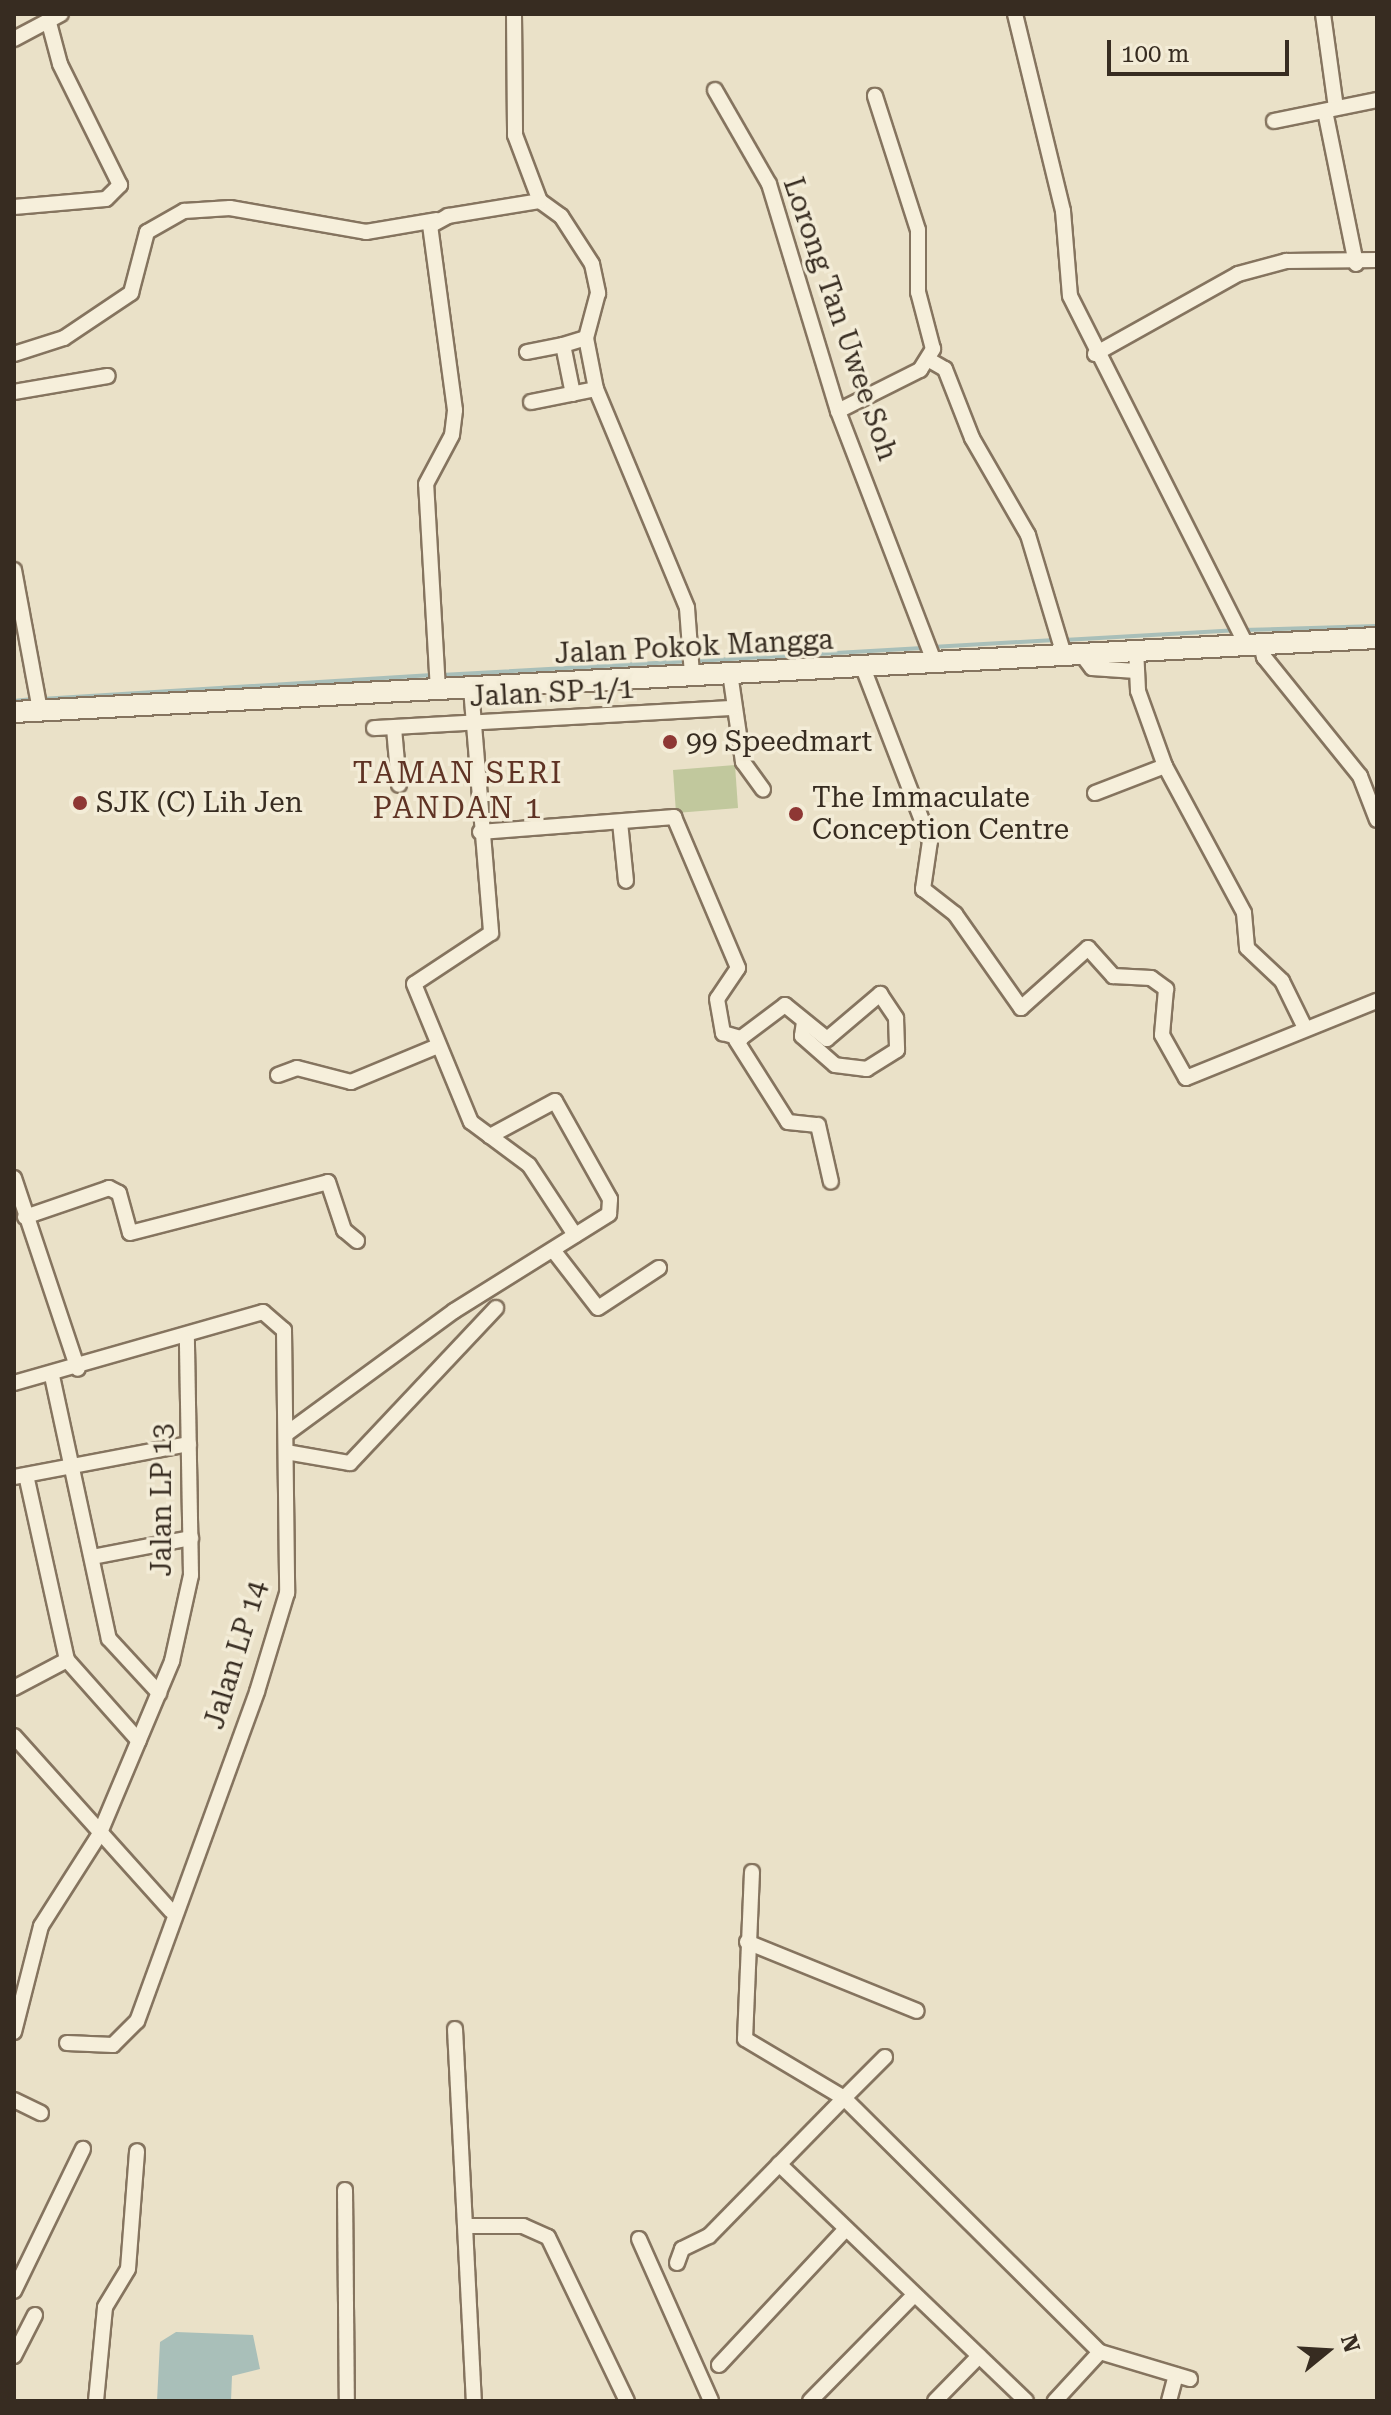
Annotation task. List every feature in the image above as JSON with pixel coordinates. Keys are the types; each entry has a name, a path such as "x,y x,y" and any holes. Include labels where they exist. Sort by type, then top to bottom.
{"main road":[{"name":"Jalan Pokok Mangga","path":"14,712 39,702 437,680 471,688 692,665 730,673 862,665 933,652 1377,638"}],"street":[{"path":"514,14 511,110 540,201 561,216 592,264 598,293 586,338 596,389 687,608 692,665"},
{"path":"1015,14 1063,211 1070,296 1095,354 1232,620 1360,776 1377,820"},
{"path":"1323,14 1330,109 1356,264"},
{"path":"14,39 55,19 60,64 120,185 106,199 14,207"},
{"name":"Lorong Tan Uwee Soh","path":"715,90 769,184 838,411 933,652"},
{"path":"875,96 918,230 918,292 933,337 931,361"},
{"path":"1274,121 1377,100"},
{"path":"14,354 64,338 131,293 147,232 184,211 230,208 366,232 540,201"},
{"path":"436,220 430,226 455,410 452,435 426,484 437,680"},
{"path":"1095,354 1238,274 1286,261 1356,264 1377,260"},
{"path":"527,352 586,338"},
{"path":"563,345 573,394"},
{"path":"838,411 931,361"},
{"path":"931,361 945,369 979,450 1028,535 1067,647 1092,668 1136,671"},
{"path":"14,392 108,376"},
{"path":"531,402 596,389"},
{"path":"14,570 39,702"},
{"path":"1136,648 1136,671 1165,766 1244,913 1247,948 1282,981 1304,1026"},
{"path":"862,665 930,841 923,889 955,914 1021,1008 1088,948 1113,976 1151,978 1166,989 1162,1035 1186,1078 1304,1026 1377,1001"},
{"path":"730,673 732,708 743,762 763,790"},
{"path":"471,688 480,832 491,933 415,979 438,1046 471,1122 529,1165 575,1235"},
{"name":"Jalan SP 1/1","path":"374,728 732,708"},
{"path":"394,728 399,785"},
{"path":"1095,793 1165,766"},
{"path":"480,832 674,817 736,959 736,978 714,1013 723,1033 736,1040 788,1122 818,1125 831,1182"},
{"path":"620,822 626,881"},
{"path":"736,1040 785,1005 827,1039 880,994 896,1018 897,1050 867,1069 835,1065 802,1036 804,1022"},
{"path":"278,1075 297,1068 351,1082 438,1046"},
{"path":"286,1434 454,1311 609,1214 610,1199 559,1105 550,1101 490,1136"},
{"path":"14,1178 78,1369"},
{"path":"25,1217 109,1188 119,1193 130,1233 328,1182 344,1230 357,1241"},
{"path":"553,1250 598,1308 659,1268"},
{"path":"286,1452 350,1463 496,1308"},
{"name":"Jalan LP 14","path":"67,2043 113,2045 129,2034 287,1593 284,1330 269,1313 187,1337"},
{"path":"14,1383 52,1376 187,1337"},
{"name":"Jalan LP 13","path":"14,2032 41,1926 99,1835 172,1661 191,1575 187,1337"},
{"path":"52,1376 109,1639 159,1693"},
{"path":"139,1741 67,1660 20,1476 189,1444"},
{"path":"92,1557 191,1538"},
{"path":"14,1688 67,1660"},
{"path":"14,1736 99,1835 171,1911"},
{"path":"752,1872 745,2039 844,2098 1100,2352 1183,2377 1169,2401"},
{"path":"747,1942 917,2011"},
{"path":"455,2029 474,2401"},
{"path":"677,2263 682,2249 709,2236 885,2057"},
{"path":"14,2100 41,2113"},
{"path":"14,2291 83,2149"},
{"path":"96,2401 105,2307 128,2269 137,2151"},
{"path":"779,2164 1026,2401"},
{"path":"345,2190 347,2401"},
{"path":"467,2226 523,2226 548,2237 627,2401"},
{"path":"719,2365 846,2229"},
{"path":"639,2239 711,2401"},
{"path":"810,2401 914,2295"},
{"path":"14,2356 35,2315"},
{"path":"1055,2401 1100,2352"},
{"path":"935,2401 979,2356"}],"green space":[{"path":"735,765 738,808 676,813 673,770"}],"water":[{"path":"176,2332 253,2335 260,2369 232,2376 231,2401 157,2401 160,2342"}],"waterway":[{"path":"1243,630 1377,626"},
{"path":"1064,640 1235,630"},
{"path":"932,647 1055,640"},
{"path":"696,661 923,648"},
{"path":"441,675 688,661"},
{"path":"41,699 432,675"},
{"path":"14,701 33,699"}],"place":[{"name":"99 Speedmart","path":"670,742"},
{"name":"SJK (C) Lih Jen","path":"80,803"},
{"name":"The Immaculate Conception Centre","path":"796,814"}],"district":[{"name":"TAMAN SERI PANDAN 1","path":"458,790"}]}
